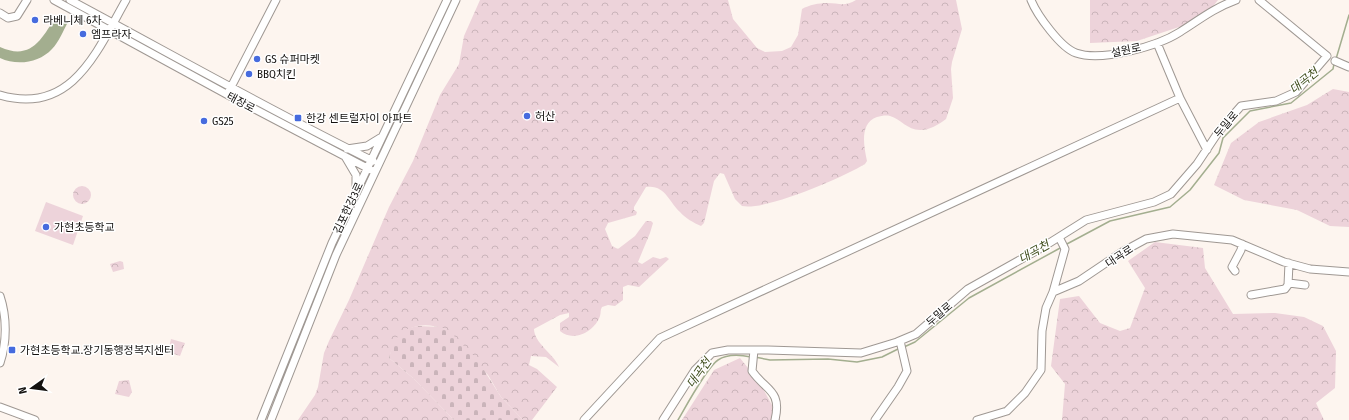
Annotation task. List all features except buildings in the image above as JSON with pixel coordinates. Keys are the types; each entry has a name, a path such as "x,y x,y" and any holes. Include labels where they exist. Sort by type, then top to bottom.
{"street":[{"path":"0,13 8,18 17,16 27,0"},
{"name":"태장로","path":"54,0 111,26"},
{"name":"태장로","path":"70,0 228,95 375,172"},
{"path":"0,95 24,100 42,98 64,89 82,74 126,0"},
{"path":"228,95 276,0"},
{"name":"김포한강3로","path":"261,420 309,296 355,191 447,0"},
{"name":"김포한강3로","path":"271,420 327,277 456,0"},
{"name":"설원로","path":"1031,0 1048,27 1063,43 1076,53 1114,54 1157,43 1179,32 1212,10 1236,0"},
{"name":"두밀로","path":"663,420 695,370 712,353 753,355 861,353 902,345 968,289 1062,243 1086,220 1154,202 1171,194 1197,164 1219,130 1242,106 1276,101 1296,92 1327,56 1259,0"},
{"path":"111,26 346,149 379,164"},
{"name":"두밀로","path":"1157,43 1180,98 1207,150"},
{"path":"1337,62 1349,67"},
{"path":"584,420 660,338 1180,98"},
{"path":"346,149 367,146 382,136"},
{"path":"345,157 352,166 356,175 355,191"},
{"name":"대곡로","path":"1053,292 1079,282 1122,252 1146,239 1173,234 1232,240 1289,263 1310,269 1349,272"},
{"path":"977,420 1007,412 1025,393 1040,370 1044,316 1053,292 1062,243"},
{"path":"1235,271 1232,267 1241,250 1242,244"},
{"path":"1251,295 1261,292 1282,291 1287,287 1289,283 1289,263"},
{"path":"1289,283 1305,285"},
{"path":"0,296 5,320 5,336 0,363"},
{"path":"875,420 898,388 907,370 902,345"},
{"path":"753,355 752,372 770,388 777,405 775,420"},
{"path":"0,407 35,420"}],"green space":[{"path":"480,0 728,0 733,19 757,48 765,52 782,51 791,47 798,35 802,9 811,5 824,3 845,4 856,0 956,0 962,29 951,69 953,98 946,119 931,128 915,130 894,117 888,116 877,117 871,120 867,124 864,136 867,161 865,164 840,177 805,192 768,203 753,206 742,206 735,199 724,174 720,173 714,181 704,223 701,226 682,214 658,188 646,187 634,207 634,210 637,212 636,215 608,223 605,229 612,246 618,249 635,236 646,221 651,221 653,223 650,233 638,262 642,264 653,257 660,259 666,257 669,259 639,287 628,285 623,287 623,300 615,306 608,305 602,307 600,316 589,331 583,334 571,336 560,331 560,323 569,317 569,313 560,315 534,329 537,339 559,367 546,357 531,356 529,365 537,369 557,387 532,420 523,420 501,397 488,375 445,329 425,325 416,326 403,334 397,340 389,358 413,378 454,420 298,420 315,395 318,387 324,353 329,341 349,300 389,207 413,161 440,95 459,64 464,36"},
{"path":"1090,0 1218,0 1203,19 1137,41 1090,43"},
{"path":"1333,89 1349,92 1349,227 1330,226 1297,210 1244,200 1214,185 1231,143 1259,122 1307,105"},
{"path":"82,186 88,189 91,195 88,201 82,204 76,201 73,195 76,189"},
{"path":"46,202 83,216 73,245 35,231"},
{"path":"1155,242 1203,248 1205,268 1233,314 1275,313 1304,317 1323,326 1336,351 1335,388 1316,403 1324,420 1062,420 1065,384 1051,366 1060,299 1079,296 1100,323 1120,331 1130,328 1145,288 1128,261"},
{"path":"120,261 123,262 124,269 113,272 110,264"},
{"path":"418,326 441,327 449,331 477,359 501,397 523,420 454,420 413,378 389,358 395,341 401,333"},
{"path":"171,339 185,343 180,356 168,352"},
{"path":"740,358 760,383 780,420 682,420 714,370"},
{"path":"129,380 132,392 129,397 115,394 119,381"}],"shaded area":[{"path":"56,16 68,22 57,43 47,54 28,62 13,62 0,58 0,47 11,51 20,51 28,49 34,45 46,33"}],"waterway":[{"name":"대곡천","path":"1336,59 1349,15"},
{"name":"대곡천","path":"1065,245 1110,221 1170,207 1190,190 1219,153 1223,138 1250,111 1291,103 1333,69 1334,64"},
{"name":"대곡천","path":"904,347 915,342 969,298 1062,247"},
{"name":"대곡천","path":"755,357 770,360 828,359 857,362 882,357 900,348"},
{"name":"대곡천","path":"678,420 702,379 713,364 722,358 730,356 739,355 751,357"}],"place":[{"name":"라베니체 6차","path":"35,20"},
{"name":"엠프라자","path":"83,34"},
{"name":"GS 슈퍼마켓","path":"257,59"},
{"name":"BBQ치킨","path":"249,74"},
{"name":"허산","path":"527,116"},
{"name":"한강 센트럴자이 아파트","path":"298,118"},
{"name":"GS25","path":"204,121"},
{"name":"가현초등학교","path":"46,227"},
{"name":"가현초등학교.장기동행정복지센터","path":"12,350"}]}
